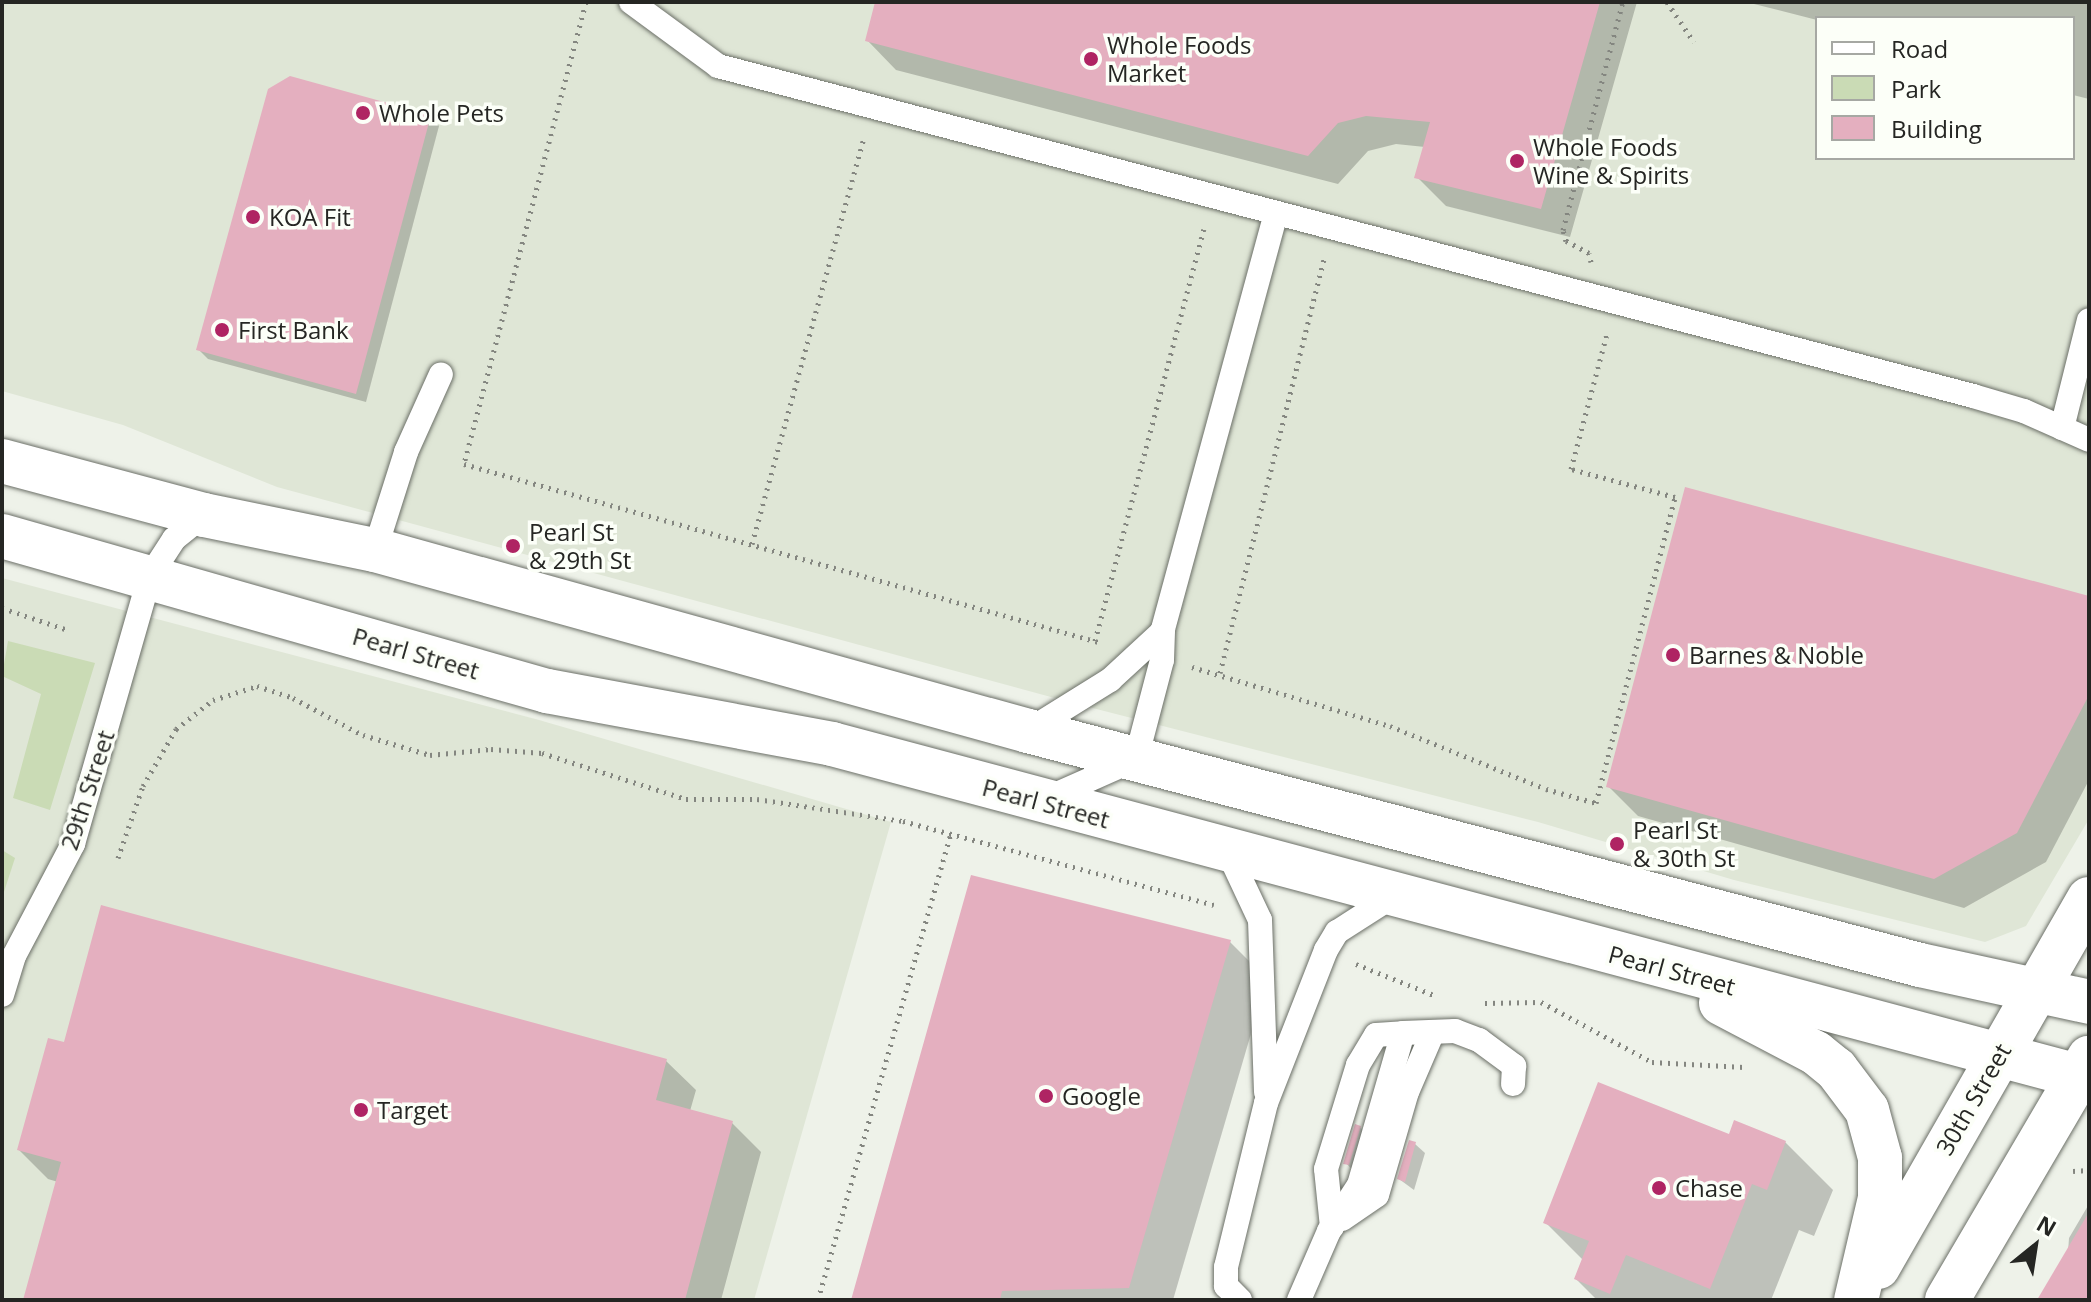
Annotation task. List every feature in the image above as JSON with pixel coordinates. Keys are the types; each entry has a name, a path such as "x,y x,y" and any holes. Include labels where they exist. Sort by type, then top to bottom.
{"main road":[{"path":"2,461 204,515 375,550 1028,731 1920,965 2089,1002"},
{"name":"Pearl Street","path":"2,536 547,691 832,744 1998,1055 2086,1071"},
{"name":"30th Street","path":"1858,1300 2089,899"},
{"path":"1621,956 1788,1035 1836,1069 1855,1091 1875,1131 1880,1175 1877,1217 1858,1300"},
{"path":"1947,1300 2086,1071"}],"lane":[{"path":"631,2 655,10 718,66 1331,231 1973,396 2089,440"},
{"path":"1042,801 1136,759 1150,657 1162,632 1275,216"},
{"path":"2062,428 2089,320"},
{"path":"375,550 406,452 441,374"},
{"name":"29th Street","path":"2,995 14,956 73,844 150,576 174,539 204,515"},
{"path":"1028,731 1150,657"},
{"path":"1228,852 1260,920 1266,1103"},
{"path":"1240,1300 1226,1286 1226,1267 1266,1103 1326,950 1337,932 1393,896"},
{"path":"1334,1225 1326,1169 1358,1065 1376,1035 1455,1031 1489,1047 1514,1066 1513,1084"},
{"path":"1299,1300 1334,1225 1359,1185 1403,1033"},
{"path":"1334,1225 1377,1195 1407,1092 1432,1034"}],"path":[{"path":"586,2 464,464 1150,657 1220,673 1390,726 1546,789 1596,803 1675,497 1571,469 1608,340 1589,253 1566,241 1563,230 1623,2"},
{"path":"1667,2 1694,42"},
{"path":"752,544 872,107"},
{"path":"1095,641 1212,199"},
{"path":"1220,673 1331,231"},
{"path":"2,608 68,630"},
{"path":"118,858 143,786 176,729 213,700 257,686 293,698 363,735 430,755 491,749 542,753 686,799 757,799 903,821 1260,920"},
{"path":"818,1300 951,834"},
{"path":"1326,950 1443,998"},
{"path":"1469,1001 1541,1002 1652,1062 1749,1067"}],"shaded area":[{"path":"2,2 2089,2 2089,819 2026,926 1985,942 1734,880 1538,822 1073,703 277,487 123,425 2,391"},
{"path":"2,578 539,720 891,822 754,1300 2,1300"}],"green space":[{"path":"8,641 95,663 50,810 13,798 41,694 2,676"},
{"path":"2,850 15,858 2,898"}],"building":[{"path":"875,2 1600,2 1541,209 1414,178 1430,122 1366,116 1338,123 1308,156 865,41"},
{"path":"290,76 431,115 356,394 196,350 268,89"},
{"path":"1685,487 2089,596 2089,695 2017,833 1934,879 1606,787"},
{"name":"Google","path":"971,875 1231,940 1129,1288 1002,1291 1000,1300 851,1300"},
{"name":"Target","path":"101,905 667,1059 656,1100 733,1121 685,1300 23,1300 61,1162 17,1150 48,1038 64,1042"},
{"path":"1598,1082 1729,1134 1734,1120 1786,1141 1767,1190 1752,1184 1710,1289 1626,1255 1610,1294 1574,1279 1589,1241 1543,1223"},
{"path":"1355,1124 1361,1126 1349,1165 1343,1164"},
{"path":"1409,1140 1416,1142 1405,1182 1397,1179"},
{"path":"2089,1212 2089,1300 2037,1300"}],"place":[{"name":"Whole Foods Market","path":"1091,59"},
{"name":"Whole Pets","path":"363,113"},
{"name":"Whole Foods Wine & Spirits","path":"1517,161"},
{"name":"KOA Fit","path":"253,217"},
{"name":"First Bank","path":"222,330"},
{"name":"Pearl St & 29th St","path":"513,546"},
{"name":"Barnes & Noble","path":"1673,655"},
{"name":"Pearl St & 30th St","path":"1617,844"},
{"name":"Google","path":"1046,1096"},
{"name":"Target","path":"361,1110"},
{"name":"Chase","path":"1659,1188"}]}
